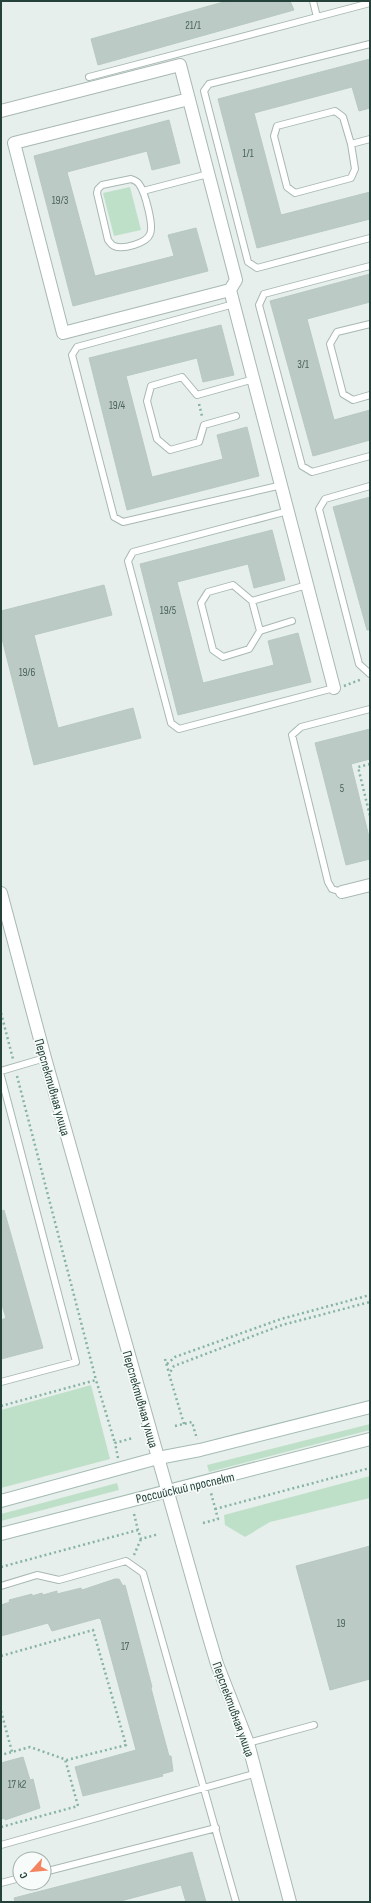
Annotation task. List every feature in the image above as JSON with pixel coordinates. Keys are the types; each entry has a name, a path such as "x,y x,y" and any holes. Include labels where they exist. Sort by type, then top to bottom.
{"street":[{"path":"1,111 180,65 189,99 208,174 236,280 230,290 63,333 14,143 189,99"},
{"path":"230,290 334,688"},
{"path":"342,892 370,885"},
{"name":"Перспективная улица","path":"1,893 45,1058 168,1493 217,1664 248,1742 290,1902"},
{"path":"1,1501 158,1458 200,1450 370,1407"},
{"name":"Российский проспект","path":"1,1534 131,1500 168,1493 370,1439"}],"lane":[{"path":"313,1 317,17"},
{"path":"89,77 370,3"},
{"path":"370,44 209,84 204,91 248,262 257,268 370,238"},
{"path":"335,111 343,118 351,144 355,169 351,178 295,193 287,187 274,136 277,126 335,111"},
{"path":"351,144 370,139"},
{"path":"143,191 208,174"},
{"path":"131,179 138,182 143,191 152,229 150,236 145,241 120,247 113,246 108,240 97,193 98,188 131,179"},
{"path":"370,266 264,294 259,306 302,466 312,472 370,456"},
{"path":"234,304 77,347 72,355 114,517 123,522 282,485"},
{"path":"370,324 337,332 330,344 343,394 353,400 370,395"},
{"path":"236,416 204,425 198,442 170,450 157,439 147,401 151,386 182,377 197,395 254,379"},
{"path":"370,486 324,499 319,509 360,664 370,674"},
{"path":"288,511 133,552 128,561 171,724 179,729 334,688"},
{"path":"260,631 252,601 232,585 208,592 201,604 213,650 223,657 249,649 260,631 292,621"},
{"path":"252,601 308,585"},
{"path":"342,892 332,889 328,882 292,735 301,727 370,709"},
{"path":"1,1071 45,1058"},
{"path":"1,1076 76,1362 1,1382"},
{"path":"1,1107 8,1104"},
{"path":"1,1586 37,1576 59,1580 126,1561 143,1573 236,1902"},
{"path":"248,1742 314,1725"},
{"path":"1,1845 257,1773"},
{"path":"52,1870 216,1828"},
{"path":"1,1883 12,1880"}],"path":[{"path":"197,395 204,425"},
{"path":"334,688 354,683 370,674"},
{"path":"370,764 358,767 369,804 370,816"},
{"path":"1,1013 96,1380 119,1461"},
{"path":"167,1364 175,1357 281,1319 370,1295"},
{"path":"169,1374 171,1369 178,1364 282,1325 370,1302"},
{"path":"165,1359 184,1424"},
{"path":"1,1406 96,1380"},
{"path":"175,1426 192,1422 197,1441"},
{"path":"115,1443 133,1438"},
{"path":"216,1509 370,1468"},
{"path":"203,1523 218,1519 211,1493"},
{"path":"131,1564 141,1539 134,1514"},
{"path":"1,1567 138,1530"},
{"path":"141,1539 159,1534"},
{"path":"1,1656 93,1630 126,1745 65,1759 30,1747 1,1755"},
{"path":"1,1711 12,1752"},
{"path":"1,1828 78,1806 65,1759"}],"green space":[{"path":"130,187 141,230 114,236 103,193"},
{"path":"91,1385 110,1459 1,1488 1,1410"},
{"path":"370,1424 370,1430 209,1472 207,1465"},
{"path":"370,1476 370,1498 270,1522 245,1537 225,1525 224,1515"},
{"path":"117,1483 119,1490 1,1521 1,1514"}],"building":[{"path":"227,1 290,1 294,10 98,65 91,39"},
{"path":"370,59 370,108 359,111 352,87 254,113 281,215 370,192 370,219 257,248 218,99"},
{"path":"169,120 180,163 152,170 147,151 67,172 95,276 174,256 168,235 196,228 208,271 73,306 34,156"},
{"path":"370,274 370,302 307,319 334,420 370,410 370,440 313,456 270,301"},
{"path":"221,325 234,375 203,382 197,358 126,376 152,477 223,459 217,435 247,427 259,476 127,510 89,358"},
{"path":"370,497 370,630 367,630 333,507"},
{"path":"272,530 285,580 254,588 248,564 177,582 203,683 274,665 268,641 298,633 311,682 178,715 140,564"},
{"path":"104,585 112,615 34,635 58,728 133,708 141,738 34,765 1,635 1,611"},
{"path":"370,729 370,759 351,764 370,841 370,859 346,865 315,743"},
{"path":"4,1210 43,1348 1,1359 1,1320 6,1318 1,1302 1,1211"},
{"path":"370,1546 370,1679 330,1690 296,1566"},
{"path":"119,1579 123,1586 125,1585 159,1719 169,1756 171,1756 173,1771 162,1774 163,1776 83,1796 75,1767 136,1750 101,1620 99,1618 52,1631 48,1623 1,1636 1,1605 10,1602 9,1600 32,1594 32,1596 42,1593 43,1595 57,1591 57,1594 81,1588 82,1590"},
{"path":"23,1757 30,1780 33,1779 40,1808 5,1820 5,1818 1,1819 1,1763"},
{"path":"192,1852 206,1902 186,1902 181,1885 117,1902 15,1902 14,1898 41,1891 52,1891 52,1888"}]}
